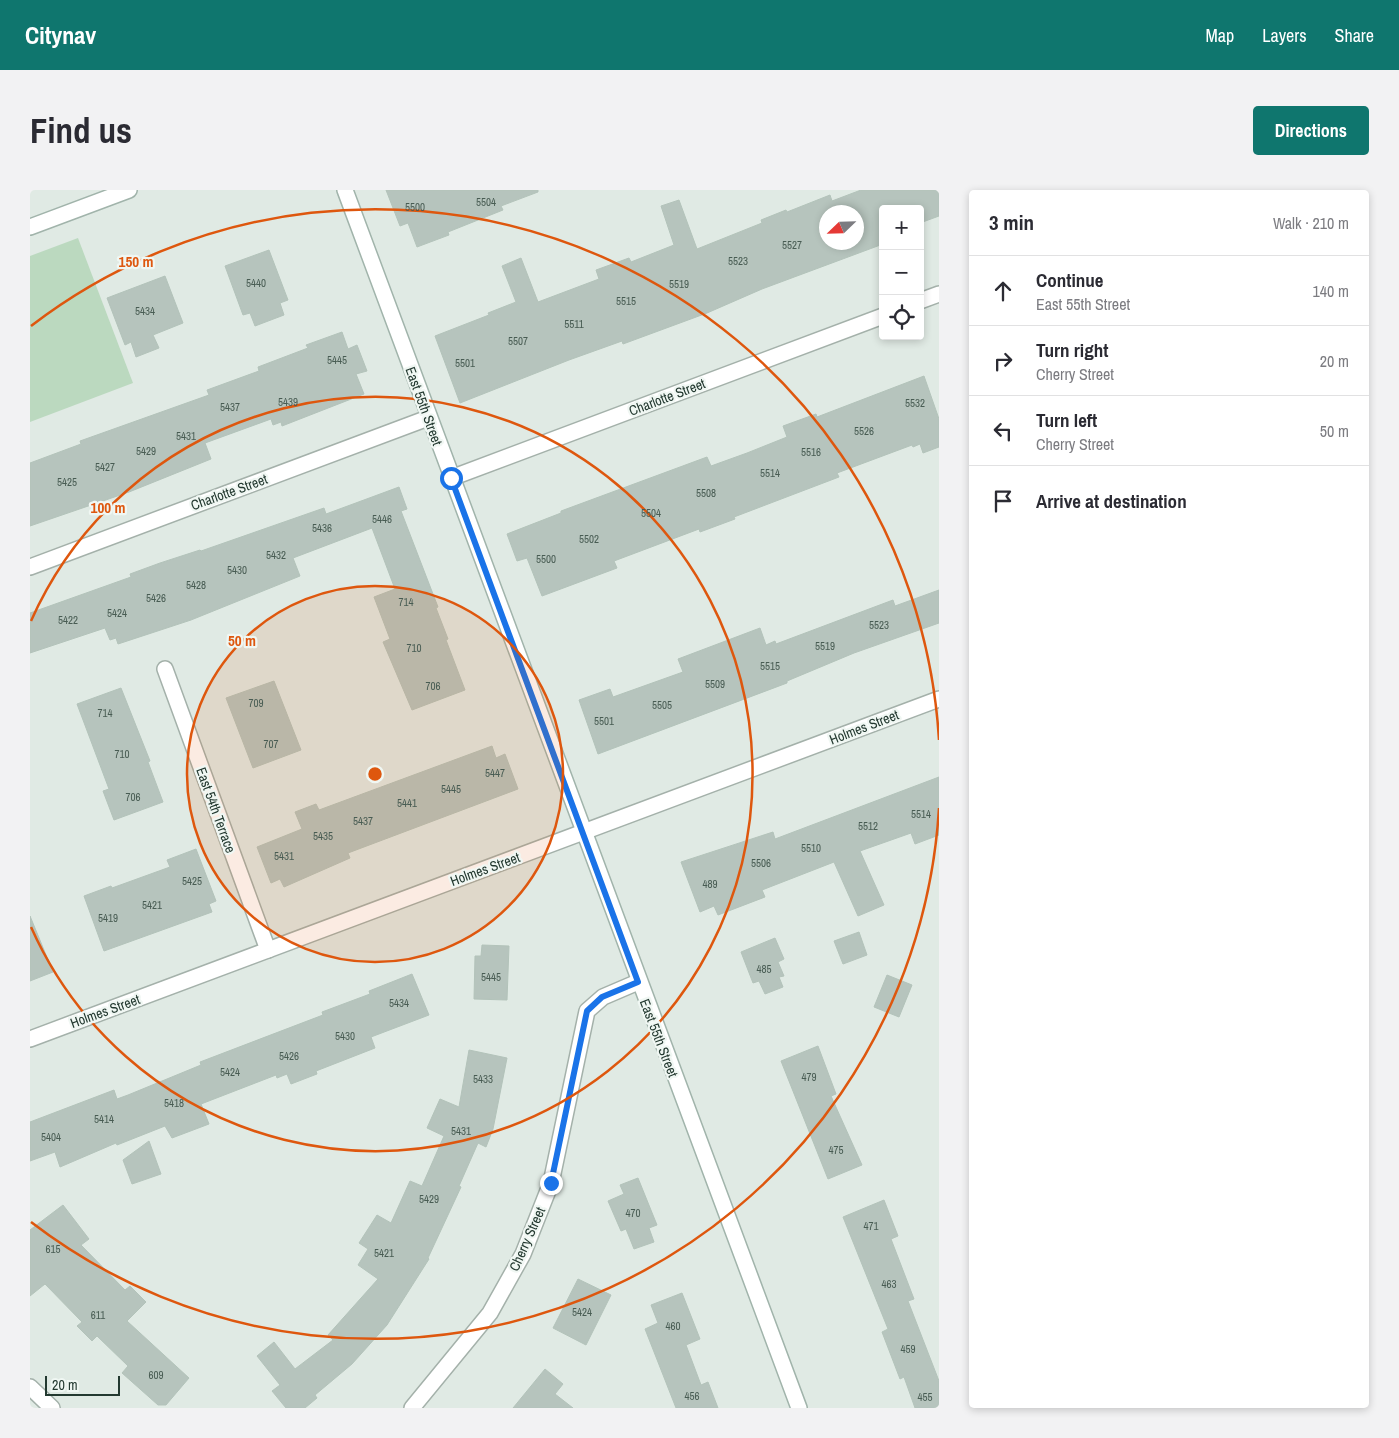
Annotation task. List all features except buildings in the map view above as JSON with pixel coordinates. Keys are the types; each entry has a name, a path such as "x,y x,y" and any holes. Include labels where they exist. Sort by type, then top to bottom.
{"street":[{"path":"30,227 129,190"},
{"name":"East 55th Street","path":"344,190 638,982 799,1408"},
{"path":"924,300 939,294"},
{"name":"Charlotte Street","path":"451,478 879,318"},
{"name":"Charlotte Street","path":"30,567 428,418"},
{"name":"East 54th Terrace","path":"165,670 268,950"},
{"name":"Holmes Street","path":"30,1039 939,699"},
{"name":"Cherry Street","path":"412,1408 490,1313 523,1254 551,1183 587,1011 602,997 638,982"},
{"path":"30,1386 52,1408"}],"green space":[{"path":"78,238 133,383 30,422 30,256"}],"route":[{"path":"451,478 638,982 602,997 587,1011 551,1183"}]}
